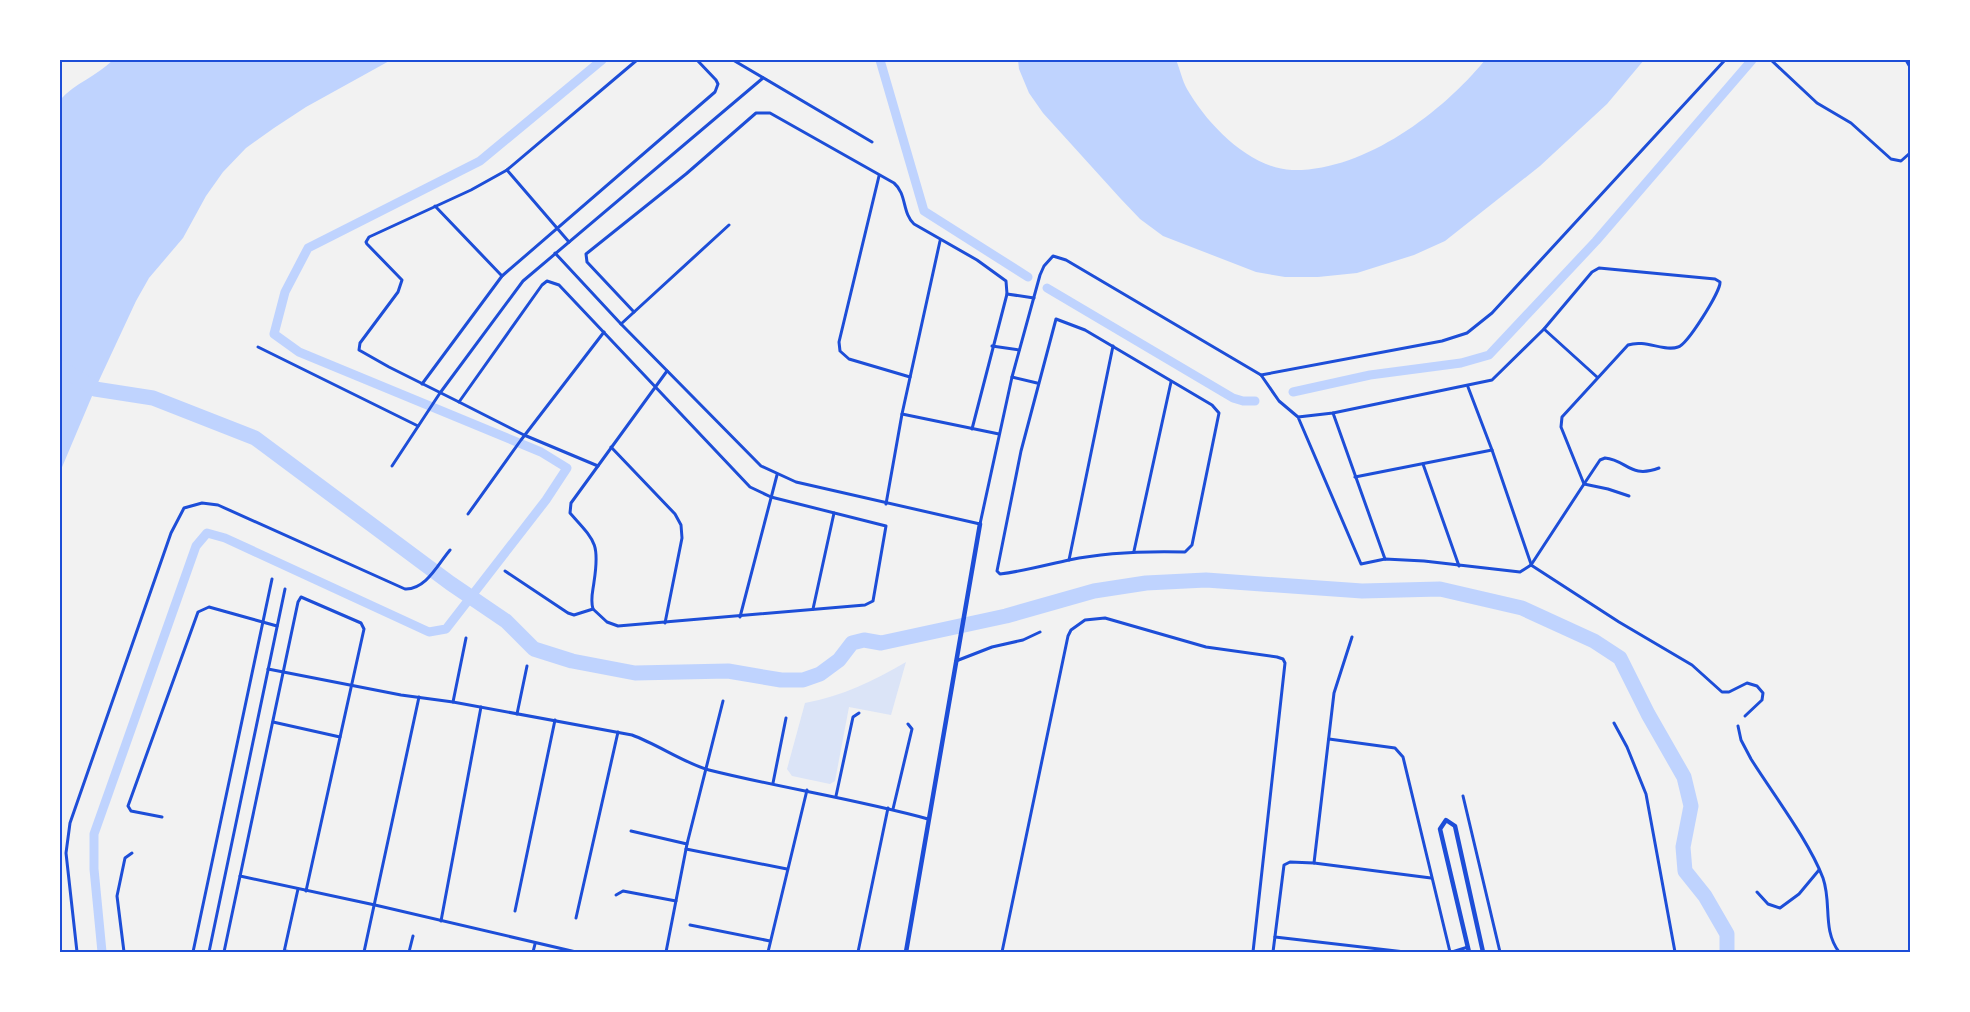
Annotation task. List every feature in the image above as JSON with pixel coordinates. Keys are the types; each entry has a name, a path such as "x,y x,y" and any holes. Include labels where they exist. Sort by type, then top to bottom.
{"street":[{"path":"598,466 524,435 363,354 359,346 398,292 402,280 367,244 367,240 398,222 507,170 637,60"},
{"path":"422,384 502,276 715,92 718,84 716,80 698,60"},
{"path":"733,60 872,142"},
{"path":"1261,375 1442,341 1467,333 1480,324 1725,60"},
{"path":"1771,60 1817,103 1851,123 1892,158 1901,161 1910,153"},
{"path":"1906,60 1910,67"},
{"path":"392,466 440,393 517,288 555,253 763,78"},
{"path":"634,312 587,262 586,254 756,113 770,113 898,187 902,193 909,220 940,241 977,260 1002,278 1008,285 972,429"},
{"path":"507,170 569,242"},
{"path":"879,176 839,342 840,351 850,359 910,377"},
{"path":"435,206 502,276"},
{"path":"621,324 730,225"},
{"path":"886,504 902,414 940,241"},
{"path":"555,253 752,459 777,475 796,482 886,504 980,524"},
{"path":"906,952 962,617 999,434 1012,377 1040,275 1049,259 1053,256 1059,257 1261,375 1279,401 1298,417 1361,564 1385,559 1424,560 1513,572 1525,570 1531,565 1600,460 1605,458 1630,470 1649,472 1659,468"},
{"path":"1298,417 1333,413 1492,380 1544,329 1592,272 1599,268 1715,279 1721,285 1702,318 1679,347 1633,343 1628,346 1598,377 1561,421 1561,427 1584,484"},
{"path":"459,402 547,281 559,285 656,386 745,482 756,491 771,497 883,524 887,529 873,601 865,605 665,624 618,626 607,622 593,609 592,597 596,546 570,513 569,508 611,447 656,386 667,371"},
{"path":"1007,294 1034,298"},
{"path":"1056,319 1085,330 1171,382 1212,406 1219,413 1192,545 1186,552 1134,552 1069,560 1028,570 1000,574 997,571 1020,451 1056,319"},
{"path":"1544,329 1598,377"},
{"path":"468,514 514,448 604,332"},
{"path":"258,346 418,426"},
{"path":"992,346 1019,350"},
{"path":"1069,560 1112,346"},
{"path":"1012,377 1037,383"},
{"path":"1134,552 1171,382"},
{"path":"1468,386 1531,565 1618,622 1692,665 1722,692 1729,692 1747,683 1757,686 1763,693 1762,700 1745,716"},
{"path":"1333,413 1385,559"},
{"path":"902,414 999,434"},
{"path":"611,447 675,514 681,525 682,538 665,624"},
{"path":"1355,477 1492,450"},
{"path":"1423,464 1459,566"},
{"path":"740,617 777,475"},
{"path":"1584,484 1629,496"},
{"path":"77,952 66,853 70,823 171,533 184,508 202,502 218,505 399,588 416,588 430,576 450,550"},
{"path":"813,609 834,513"},
{"path":"505,572 568,613 574,614 593,609"},
{"path":"193,952 272,579"},
{"path":"210,952 285,590"},
{"path":"224,952 298,602 301,597 306,597 361,623 364,630 306,891"},
{"path":"162,817 131,811 128,806 198,612 210,607 277,626"},
{"path":"1002,952 1068,636 1071,630 1085,620 1099,618 1206,647 1277,656 1283,659 1285,663 1253,952"},
{"path":"955,662 992,647 1024,640 1040,632"},
{"path":"453,702 466,638"},
{"path":"1314,863 1334,693 1352,638"},
{"path":"517,714 527,666"},
{"path":"268,669 618,732 653,743 706,769 836,796 928,819"},
{"path":"364,952 419,697"},
{"path":"666,952 686,849 723,701"},
{"path":"441,921 482,707"},
{"path":"836,796 853,717 859,713"},
{"path":"773,783 786,718"},
{"path":"515,911 555,720"},
{"path":"273,722 340,737"},
{"path":"1614,723 1628,748 1646,794 1675,952"},
{"path":"893,809 912,729 908,724"},
{"path":"1738,726 1741,740 1751,759 1819,870 1826,894 1830,936 1839,952"},
{"path":"576,918 618,732"},
{"path":"1329,739 1395,748 1402,758 1451,952 1468,949 1440,829 1446,820 1455,826 1483,952"},
{"path":"768,952 807,790"},
{"path":"1463,796 1500,952"},
{"path":"858,952 888,808"},
{"path":"631,832 688,844"},
{"path":"686,849 787,869"},
{"path":"124,952 118,888 125,858 132,853"},
{"path":"1273,952 1284,865 1290,862 1314,863 1431,878"},
{"path":"1757,892 1768,904 1780,908 1798,894 1819,870"},
{"path":"240,876 375,904 535,944 576,952"},
{"path":"292,952 285,951 298,889"},
{"path":"616,895 623,891 676,901"},
{"path":"690,924 770,941"},
{"path":"409,952 413,936"},
{"path":"1275,937 1405,952"},
{"path":"534,952 535,944"}],"shaded area":[{"path":"906,662 891,715 849,707 835,781 830,784 792,776 787,769 805,703 857,687"}],"water":[{"path":"113,60 391,60 306,107 274,128 246,148 223,172 206,196 183,238 149,278 136,301 95,389 60,472 60,100 72,89"},
{"path":"1018,60 1176,60 1187,89 1195,102 1231,142 1245,153 1260,161 1292,170 1319,168 1346,161 1373,150 1399,136 1447,100 1485,60 1644,60 1607,104 1540,166 1445,241 1414,255 1357,273 1318,277 1285,277 1256,272 1163,236 1140,219 1043,113 1029,93 1019,69"}],"waterway":[{"path":"102,952 94,869 94,834 196,546 207,533 225,538 429,632 446,629 546,500 567,468 541,452 299,352 274,334 285,292 308,248 480,161 602,60"},
{"path":"880,60 924,211 1028,277"},
{"path":"1293,392 1370,375 1461,363 1489,355 1596,241 1752,60"},
{"path":"1047,288 1233,398 1243,401 1255,401"},
{"path":"60,367 95,389 153,398 255,438 450,583 506,621 534,649 572,661 635,673 728,671 781,680 803,680 820,674 839,660 852,643 864,640 881,643 1006,616 1094,591 1146,583 1206,580 1362,591 1440,589 1522,608 1594,641 1620,658 1648,714 1684,777 1691,806 1683,847 1685,871 1705,896 1727,934 1727,952"}]}
